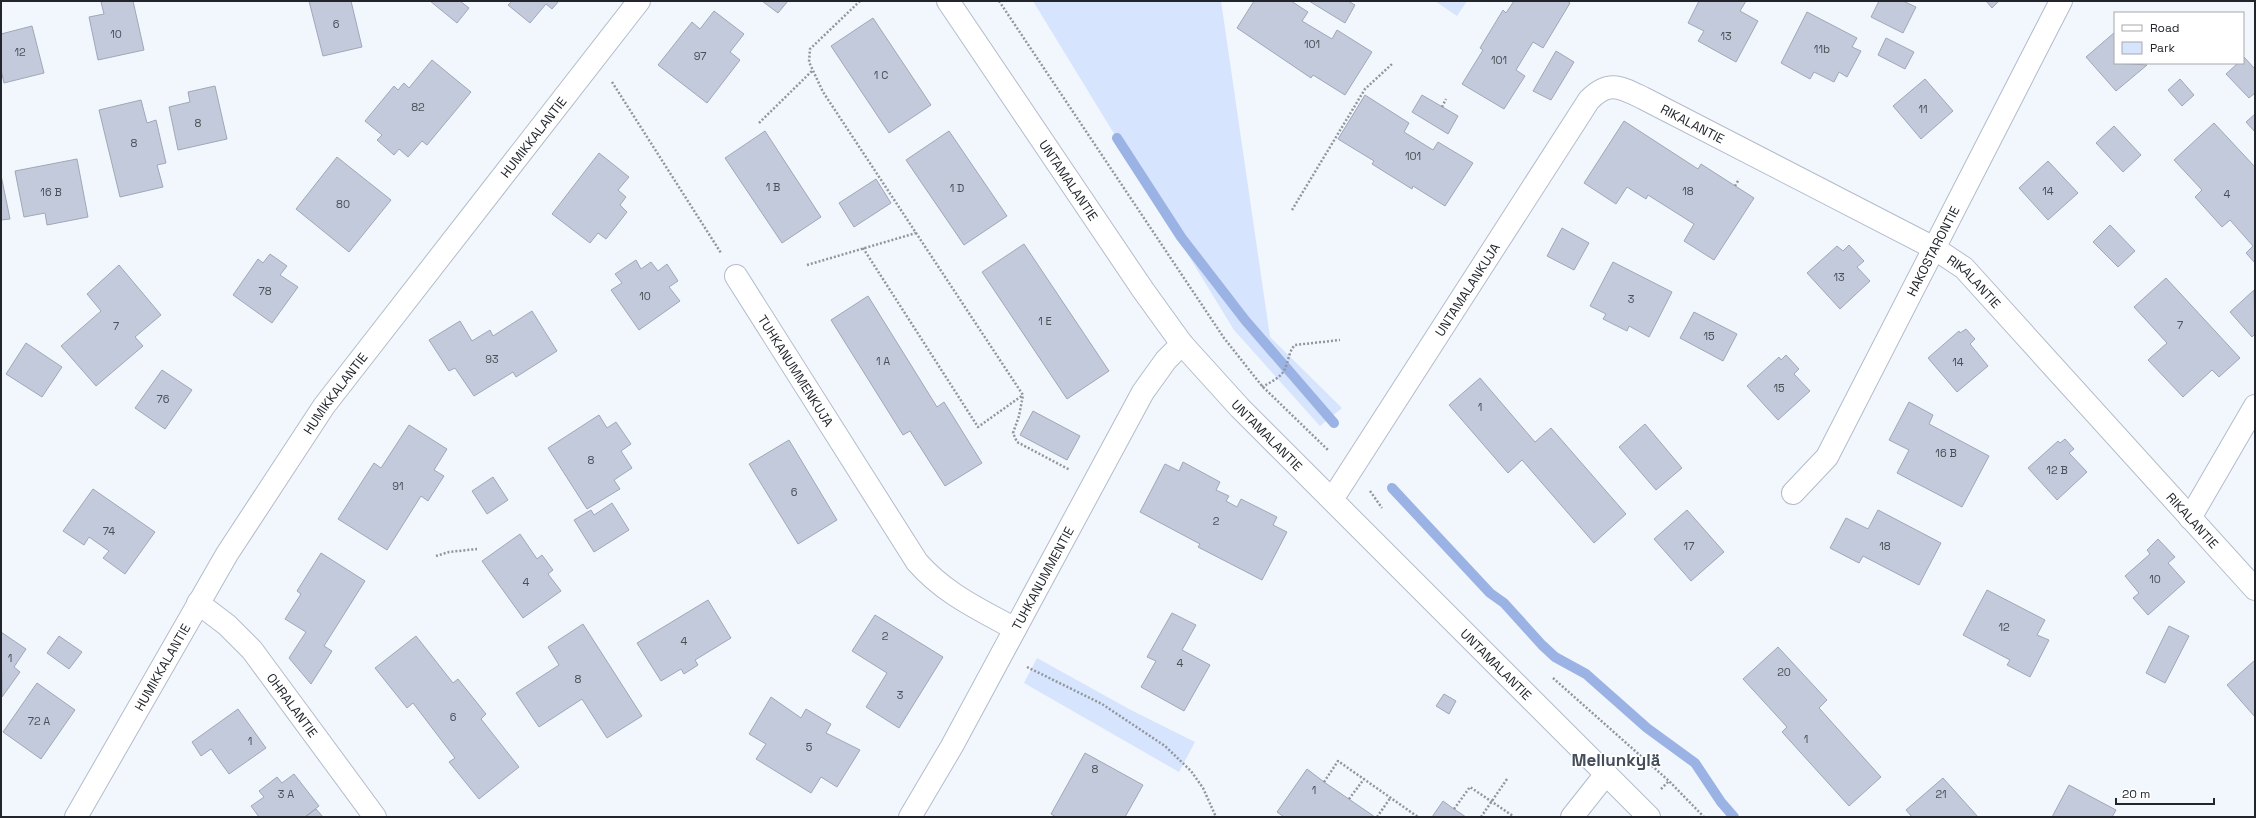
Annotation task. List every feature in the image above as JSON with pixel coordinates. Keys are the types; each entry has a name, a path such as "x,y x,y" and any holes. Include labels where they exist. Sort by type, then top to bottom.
{"street":[{"name":"HUMIKKALANTIE","path":"76,817 198,603 270,486 324,406 639,1"},
{"name":"UNTAMALANTIE","path":"948,1 1143,290 1182,344 1240,408 1333,498 1650,817"},
{"name":"HAKOSTARONTIE","path":"1794,493 1828,457 2061,1"},
{"name":"RIKALANTIE","path":"1608,86 1625,89 1643,98 1934,248 1964,268 2255,589"},
{"name":"UNTAMALANKUJA","path":"1333,498 1563,138 1589,100 1599,90 1608,86"},
{"name":"TUHKANUMMENKUJA","path":"736,276 917,562 933,580 948,591 1015,629"},
{"name":"TUHKANUMMENTIE","path":"910,817 952,746 1143,392 1166,360 1182,344"},
{"path":"2190,518 2255,406"},
{"name":"OHRALANTIE","path":"198,603 227,625 252,650 375,817"},
{"path":"1572,817 1606,774"}],"path":[{"path":"860,1 810,49 809,62 823,92 1023,395 1019,416 1012,433 1016,442 1095,483"},
{"path":"998,1 1224,338 1262,386 1325,448"},
{"path":"1292,210 1365,89 1392,64"},
{"path":"759,123 813,70"},
{"path":"610,78 736,276"},
{"path":"1442,107 1446,99"},
{"path":"807,265 916,233"},
{"path":"863,248 978,427 1023,395"},
{"path":"1262,386 1276,379 1286,368 1291,348 1294,345 1340,340"},
{"path":"1367,488 1384,510"},
{"path":"436,556 449,552 477,549"},
{"path":"1002,653 1102,704 1165,746 1191,770 1203,788 1216,817"},
{"path":"1551,676 1669,781 1704,817"},
{"path":"1324,782 1338,761 1418,817"},
{"path":"1349,799 1364,778"},
{"path":"1481,817 1507,779"},
{"path":"1454,809 1470,787 1513,816 1512,817"},
{"path":"1377,817 1391,797"}],"green space":[{"path":"1033,1 1221,1 1270,337 1342,408 1320,426 1234,330"},
{"path":"1435,1 1467,1 1457,16"},
{"path":"1037,658 1129,709 1195,742 1179,772 1024,683"}],"building":[{"path":"133,1 144,50 98,60 89,17 104,14 101,2"},
{"path":"309,1 351,1 362,47 323,56"},
{"path":"430,1 460,1 469,8 457,23"},
{"path":"512,1 559,1 552,9 546,4 530,23 508,5"},
{"path":"762,1 788,1 778,13"},
{"path":"1254,1 1291,1 1308,12 1302,21 1332,39 1337,30 1372,52 1345,95 1313,75 1311,78 1237,28"},
{"path":"1309,1 1348,1 1355,5 1345,23"},
{"path":"1514,1 1567,1 1570,3 1543,48 1533,42 1516,70 1525,76 1504,109 1462,84 1483,50 1480,48 1503,10 1506,13"},
{"path":"1699,1 1746,1 1740,11 1758,21 1736,62 1698,41 1704,31 1688,23"},
{"path":"1879,1 1903,1 1916,7 1903,33 1871,17"},
{"path":"1986,1 1999,1 1992,8"},
{"path":"714,11 744,34 730,52 740,60 707,103 658,65 692,22 700,29"},
{"path":"1807,12 1857,38 1852,47 1861,51 1847,77 1839,72 1834,82 1814,72 1810,79 1781,63"},
{"path":"873,18 931,105 889,133 831,46"},
{"path":"32,26 44,73 4,83 1,70 1,34"},
{"path":"2114,33 2114,64 2147,65 2116,91 2086,57"},
{"path":"1886,38 1914,52 1905,69 1878,55"},
{"path":"1556,51 1574,62 1551,100 1533,91"},
{"path":"2244,57 2255,69 2255,93 2249,98 2226,74 2237,64 2244,64"},
{"path":"432,60 471,92 427,145 422,141 408,157 399,149 394,155 377,140 382,135 365,121 394,86 398,90 404,83 409,88"},
{"path":"1925,79 1953,111 1921,139 1893,106"},
{"path":"2180,79 2194,95 2182,106 2168,90"},
{"path":"215,86 227,139 178,150 169,107 190,102 188,92"},
{"path":"1365,95 1409,123 1404,132 1433,150 1438,142 1473,163 1445,206 1413,186 1412,189 1372,164 1374,161 1338,139"},
{"path":"1422,95 1458,116 1448,134 1412,112"},
{"path":"141,100 147,123 156,120 166,163 157,165 163,187 120,197 99,110"},
{"path":"2255,114 2255,132 2246,122"},
{"path":"1624,121 1698,169 1701,164 1754,198 1714,260 1684,241 1694,224 1648,195 1646,199 1627,187 1616,204 1584,183"},
{"path":"2214,123 2255,167 2255,263 2246,253 2253,246 2230,220 2222,227 2195,197 2202,190 2174,160"},
{"path":"2114,126 2141,155 2123,172 2096,143"},
{"path":"765,131 821,217 782,243 725,158"},
{"path":"949,131 1007,216 964,245 906,160"},
{"path":"599,153 629,177 618,190 626,197 620,205 627,212 606,239 598,233 590,243 552,214"},
{"path":"337,157 391,200 349,252 296,209"},
{"path":"77,159 88,217 47,225 45,213 24,217 15,171"},
{"path":"2048,161 2078,193 2048,220 2019,188"},
{"path":"1,175 10,219 1,220"},
{"path":"876,179 891,203 854,227 839,203"},
{"path":"2110,225 2135,251 2118,267 2093,242"},
{"path":"1562,228 1589,243 1574,270 1547,256"},
{"path":"1024,244 1109,371 1067,399 982,272"},
{"path":"1849,245 1864,261 1857,267 1870,281 1840,309 1807,273 1837,246 1843,251"},
{"path":"270,254 287,266 280,275 298,287 272,323 233,295 258,259 263,263"},
{"path":"636,260 641,269 651,262 658,271 667,264 678,281 669,287 680,301 639,330 611,290 622,283 615,274"},
{"path":"1613,262 1672,292 1649,337 1629,326 1627,331 1603,319 1606,314 1590,306"},
{"path":"119,265 161,315 135,337 143,346 96,386 61,346 101,311 87,294"},
{"path":"2166,278 2240,358 2219,377 2212,370 2183,397 2148,360 2167,343 2134,307"},
{"path":"2254,290 2255,334 2252,337 2230,312"},
{"path":"868,296 937,407 944,402 982,463 945,486 910,431 903,435 831,320"},
{"path":"532,311 557,351 516,377 513,372 474,396 455,368 449,371 429,340 460,321 472,341 490,330 493,336"},
{"path":"1694,312 1737,334 1723,361 1680,338"},
{"path":"1966,329 1975,339 1970,344 1988,366 1957,392 1928,358 1959,331 1960,333"},
{"path":"26,343 62,367 42,397 6,374"},
{"path":"1786,355 1799,369 1794,374 1810,391 1778,420 1747,386 1779,357 1781,360"},
{"path":"162,370 192,390 165,429 135,408"},
{"path":"1480,378 1535,442 1551,428 1626,514 1594,543 1522,460 1508,473 1449,405"},
{"path":"1909,402 1933,415 1929,424 1989,456 1962,507 1897,473 1909,450 1889,440"},
{"path":"1033,411 1080,436 1067,460 1020,435"},
{"path":"599,415 607,428 616,422 631,444 621,451 632,468 614,480 620,489 587,509 548,448"},
{"path":"1645,424 1682,468 1656,490 1619,447"},
{"path":"409,425 447,449 434,470 444,476 428,501 421,496 387,550 338,519 374,463 381,468"},
{"path":"2065,439 2074,449 2069,453 2087,472 2057,500 2028,468 2058,441 2060,443"},
{"path":"789,440 837,520 798,544 749,464"},
{"path":"1183,462 1220,482 1216,490 1229,496 1226,501 1237,507 1241,499 1277,517 1273,525 1287,532 1262,580 1198,547 1200,544 1140,512 1165,464 1179,471"},
{"path":"493,477 508,500 487,514 472,491"},
{"path":"93,489 155,532 125,574 103,558 109,551 89,537 84,545 63,531"},
{"path":"612,503 629,530 594,552 574,520 591,510 594,515"},
{"path":"1687,510 1724,552 1691,581 1654,539"},
{"path":"1878,510 1941,543 1919,585 1863,556 1859,563 1830,548 1846,518 1868,529"},
{"path":"520,534 537,559 542,555 553,570 548,574 561,591 523,618 482,561"},
{"path":"2158,539 2175,557 2168,563 2185,582 2148,615 2133,598 2139,593 2125,576 2150,554 2147,550"},
{"path":"321,553 365,581 324,646 332,651 311,684 289,658 306,632 285,619 301,594 297,591"},
{"path":"1987,590 2045,620 2037,635 2049,640 2030,677 2007,665 2010,660 1963,635"},
{"path":"708,600 731,638 695,660 698,665 684,674 681,669 661,681 637,643"},
{"path":"1172,613 1196,625 1182,650 1210,665 1184,711 1141,687 1156,661 1147,657"},
{"path":"875,615 943,657 899,728 866,707 887,673 852,651"},
{"path":"583,624 642,716 607,738 582,699 539,727 516,693 559,665 548,647"},
{"path":"2169,626 2189,636 2165,683 2146,673"},
{"path":"1,632 26,649 14,667 20,672 2,697"},
{"path":"59,636 82,652 69,669 47,653"},
{"path":"416,636 453,683 458,679 486,714 481,719 519,767 479,799 449,762 455,758 413,703 407,708 375,668"},
{"path":"1778,647 1827,700 1819,708 1881,777 1849,806 1782,732 1787,727 1743,679"},
{"path":"2255,660 2255,717 2227,685"},
{"path":"37,683 75,710 41,759 3,732"},
{"path":"1444,694 1456,701 1449,714 1436,706"},
{"path":"771,697 801,718 806,709 831,724 826,733 860,750 837,787 821,777 811,793 756,759 766,744 749,734"},
{"path":"238,709 266,748 229,774 211,749 201,756 192,742"},
{"path":"1085,753 1143,785 1125,817 1056,817 1051,814"},
{"path":"1307,769 1375,817 1284,817 1277,812"},
{"path":"294,774 319,806 305,817 259,817 251,806 264,797 259,791 277,777 282,783"},
{"path":"1943,778 1978,817 1912,817 1906,810"},
{"path":"2069,785 2116,810 2112,817 2052,817"},
{"path":"1443,801 1454,809 1466,817 1432,817"},
{"path":"316,809 323,817 305,817"}],"waterway":[{"path":"1117,138 1181,237 1245,320 1334,423"},
{"path":"1392,488 1490,593 1504,603 1542,645 1555,657 1586,674 1647,728 1695,763 1721,802 1734,817"}],"district":[{"name":"Mellunkylä","path":"1616,760"}]}
